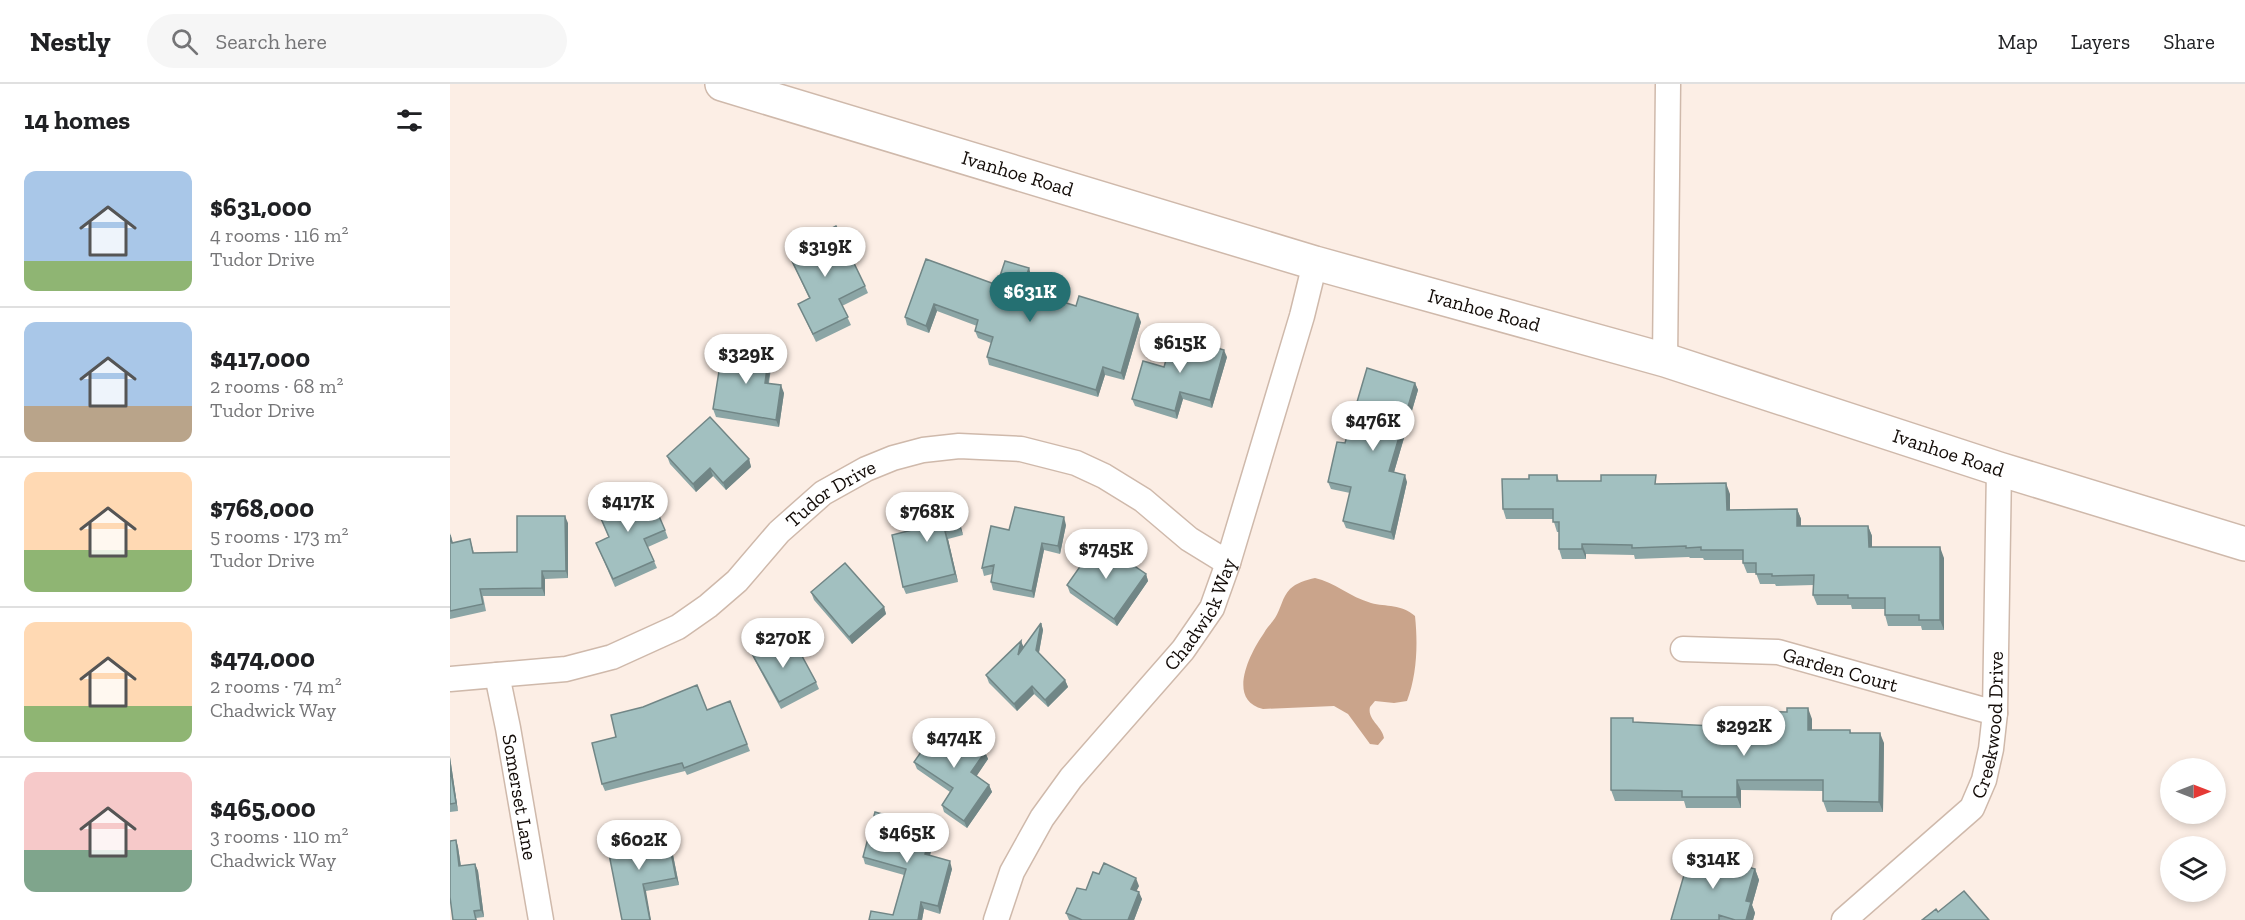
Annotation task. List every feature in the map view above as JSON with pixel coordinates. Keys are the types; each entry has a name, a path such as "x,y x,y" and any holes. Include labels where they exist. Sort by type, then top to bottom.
{"main road":[{"name":"Ivanhoe Road","path":"722,84 1315,263 1665,360 1999,469 2245,544"}],"street":[{"path":"1665,360 1668,84"},
{"name":"Chadwick Way","path":"996,920 1012,872 1042,818 1071,778 1183,650 1212,608 1228,563 1302,316 1315,263"},
{"name":"Tudor Drive","path":"450,679 566,669 612,657 678,627 708,606 737,581 779,532 824,493 893,458 923,450 959,446 1021,449 1076,463 1104,476 1143,500 1189,539 1228,563"},
{"name":"Creekwood Drive","path":"1844,920 1972,808 1984,780 1991,749 1995,713 1999,469"},
{"name":"Garden Court","path":"1683,649 1779,652 1995,713"},
{"name":"Somerset Lane","path":"497,675 541,920"}],"shaded area":[{"path":"1315,578 1363,600 1399,608 1415,616 1416,659 1407,701 1394,703 1375,701 1370,707 1371,716 1384,738 1378,745 1370,744 1348,714 1334,706 1263,709 1252,704 1246,696 1243,686 1244,675 1258,642 1274,620 1290,589"}],"building":[{"path":"836,226 865,286 839,299 848,317 813,334 798,304 810,298 787,251"},
{"path":"926,259 997,285 1005,261 1029,268 1022,289 1076,306 1079,296 1138,314 1121,373 1103,367 1096,390 987,357 993,337 975,331 978,320 934,304 926,326 905,317"},
{"path":"1173,335 1224,350 1210,400 1180,392 1175,411 1132,399 1143,361 1164,367"},
{"path":"723,346 769,353 765,383 781,385 776,420 713,409"},
{"path":"1367,368 1415,383 1389,471 1405,475 1391,532 1343,521 1351,487 1328,482 1337,442 1345,443"},
{"path":"710,417 749,459 723,483 710,468 693,484 667,456"},
{"path":"1529,475 1557,475 1557,481 1601,481 1601,475 1656,475 1655,484 1726,483 1727,510 1797,509 1797,526 1868,526 1869,547 1940,547 1940,620 1919,620 1919,615 1885,615 1885,598 1813,595 1814,575 1756,574 1756,563 1743,563 1743,550 1701,550 1701,547 1686,548 1686,546 1632,548 1632,545 1582,544 1582,549 1559,549 1559,522 1553,522 1553,509 1503,509 1502,479 1529,479"},
{"path":"633,490 641,508 653,502 665,530 644,539 654,561 613,579 596,543 609,537 596,507"},
{"path":"952,495 960,528 945,531 955,574 903,587 892,535 920,528 914,504"},
{"path":"1015,507 1064,517 1058,546 1042,543 1032,591 991,582 994,565 982,568 991,526 1009,530"},
{"path":"517,516 565,516 566,571 542,571 542,588 480,589 483,604 450,611 450,535 452,543 470,539 473,553 517,552"},
{"path":"1098,541 1146,574 1114,619 1067,585"},
{"path":"845,563 884,607 849,637 811,592"},
{"path":"1041,623 1036,650 1065,680 1045,700 1032,686 1014,704 986,675 1021,641 1018,655"},
{"path":"774,639 781,652 796,645 816,682 779,702 751,652"},
{"path":"697,685 707,710 730,701 747,744 684,768 682,763 602,784 592,743 616,737 611,715 643,707"},
{"path":"1787,708 1808,708 1808,730 1880,733 1879,802 1823,801 1823,780 1737,780 1737,797 1682,797 1682,791 1611,790 1611,718 1633,718 1633,722 1754,728 1754,711 1787,712"},
{"path":"942,722 985,752 971,772 989,785 964,821 942,805 953,788 914,762"},
{"path":"450,767 456,803 450,804"},
{"path":"875,812 933,828 925,854 950,861 938,906 921,902 918,920 869,920 871,911 893,915 906,869 863,857"},
{"path":"667,832 676,878 643,884 650,920 622,920 607,844"},
{"path":"456,840 459,866 475,864 481,910 474,911 476,920 453,920 450,897 450,841"},
{"path":"1691,851 1755,869 1746,901 1751,902 1746,920 1735,920 1719,915 1719,920 1671,920"},
{"path":"1104,863 1136,878 1131,889 1139,892 1128,920 1082,920 1066,913 1077,888 1086,890 1093,872 1099,874"},
{"path":"1964,891 1989,920 1922,920 1936,909 1938,912"}]}
